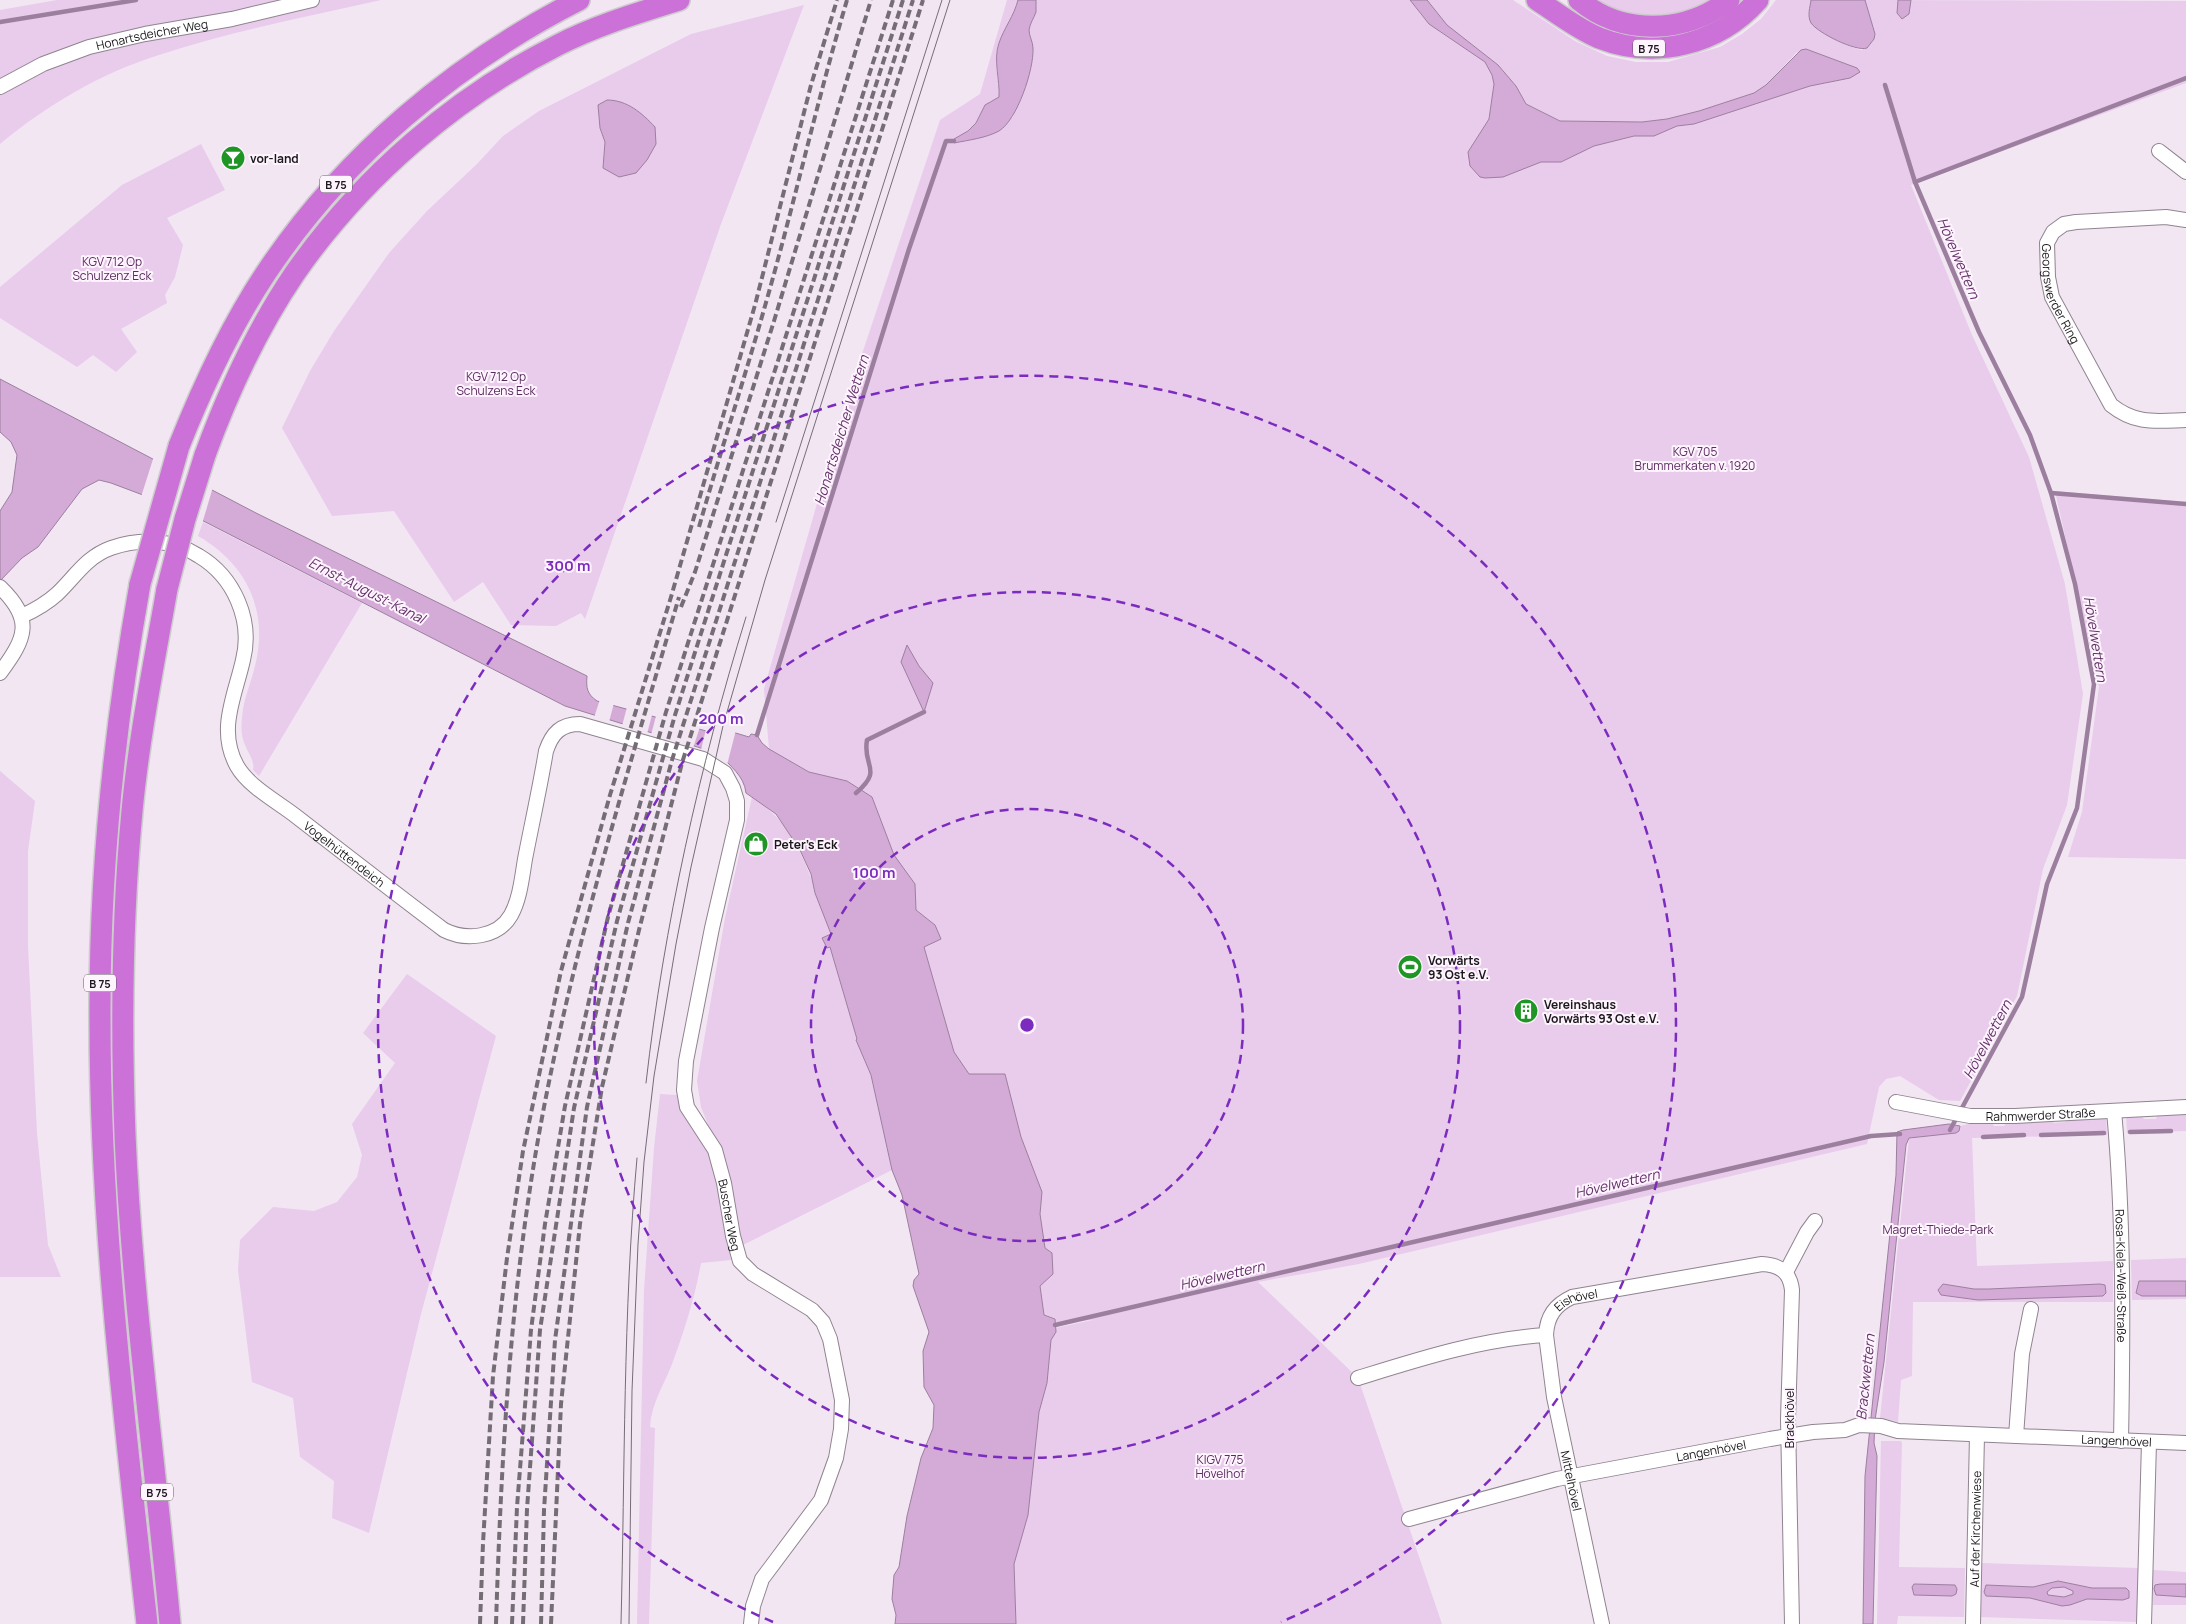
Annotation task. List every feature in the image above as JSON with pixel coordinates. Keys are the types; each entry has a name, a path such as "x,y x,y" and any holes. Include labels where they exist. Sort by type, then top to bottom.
{"highway":[{"name":"B 75","path":"147,1624 111,1259 101,1106 100,1022 101,913 106,837 122,689 140,584 179,446 200,392 221,350 266,273 298,229 342,176 388,131 434,94 497,48 550,15 579,0"},
{"name":"B 75","path":"170,1624 132,1238 125,1134 125,927 132,811 141,737 167,589 185,519 205,455 221,410 246,358 296,273 357,198 392,162 472,96 558,45 615,20 679,0"},
{"name":"B 75","path":"1537,0 1598,37 1618,44 1644,48 1670,48 1693,43 1734,22 1758,0"},
{"name":"B 75","path":"1579,0 1589,9 1606,18 1645,26 1685,23 1705,16 1729,0"}],"street":[{"name":"Honartsdeicher Weg","path":"0,87 43,64 89,47 145,34 232,19 312,0"},
{"path":"2159,151 2186,172"},
{"name":"Georgswerder Ring","path":"2186,220 2166,217 2120,218 2064,224 2052,232 2047,243 2046,257 2052,297 2111,405 2121,414 2136,420 2151,422 2186,420"},
{"name":"Vogelhüttendeich","path":"22,616 44,605 59,593 89,560 111,548 133,543 157,542 183,548 205,560 226,579 241,609 245,626 245,650 227,723 231,753 241,772 261,790 349,858 453,935 462,937 481,936 498,928 511,914 520,887 546,751 552,736 562,727 580,724 703,759 718,768 729,779 737,801 738,810"},
{"path":"0,587 10,597 22,616 24,624 21,639 13,656 0,673"},
{"name":"Buscher Weg","path":"738,810 712,928 686,1061 684,1076 685,1099 689,1112 716,1150 724,1183 732,1236 740,1261 753,1274 812,1310 823,1322 830,1339 840,1380 842,1406 841,1429 836,1458 821,1500 762,1579 753,1606 751,1624"},
{"name":"Rahmwerder Straße","path":"1896,1102 1970,1116 2015,1116 2186,1107"},
{"name":"Rosa-Kiela-Weiß-Straße","path":"2114,1111 2118,1158 2121,1269 2121,1441"},
{"path":"1786,1272 1807,1232 1815,1221"},
{"name":"Eishövel","path":"1546,1335 1546,1326 1552,1311 1572,1297 1762,1264 1775,1266 1786,1272"},
{"name":"Brackhövel","path":"1786,1272 1792,1284 1793,1302 1788,1436 1792,1624"},
{"path":"2016,1436 2022,1354 2031,1309"},
{"path":"1358,1378 1440,1353 1528,1336 1546,1335"},
{"name":"Mittelhövel","path":"1546,1335 1554,1397 1602,1624"},
{"name":"Langenhövel","path":"1409,1519 1571,1476 1788,1436 1845,1430 1859,1425 1881,1426 1898,1431 2186,1444"},
{"name":"Auf der Kirchenwiese","path":"1974,1624 1977,1435"},
{"path":"2144,1624 2149,1442"}],"green space":[{"path":"57,0 381,0 241,32 186,46 137,62 96,81 56,103 0,144 0,10"},
{"path":"1007,0 1018,0 997,51 996,63 999,97 997,100 990,101 976,123 968,131 954,139 1013,117 1033,48 1029,35 1029,26 1036,12 1036,0 1410,0 1421,15 1440,32 1485,62 1492,75 1494,84 1489,119 1468,152 1533,164 1561,162 1594,146 1634,136 1654,136 1677,126 1694,124 1810,86 1827,83 1797,52 1766,85 1754,93 1699,111 1667,119 1642,122 1560,121 1526,104 1516,86 1498,65 1447,25 1427,0 1513,0 1575,41 1607,56 1636,62 1668,62 1720,47 1742,34 1761,19 1776,0 1811,0 1809,16 1816,27 1840,42 1862,50 1874,39 1875,34 1865,0 2186,1 2186,83 1911,185 1972,335 2029,457 2065,584 2083,694 2067,805 2043,869 2017,996 1960,1101 1939,1100 1900,1076 1886,1079 1879,1087 1867,1144 1359,1264 1258,1282 1358,1378 1442,1624 1016,1624 1014,1564 1028,1515 1039,1412 1047,1383 1051,1340 1055,1328 1093,1320 1055,1322 1055,1318 1044,1315 1040,1286 1052,1253 1045,1248 1040,1214 1042,1192 1021,1137 1005,1074 969,1074 954,1052 924,947 941,939 935,925 916,910 915,884 894,855 872,797 847,781 810,772 769,749 764,689 846,402 940,120 980,94","holes":["907,645 919,666 933,683 924,711 914,686"]},
{"path":"1591,0 1716,0 1695,10 1659,18 1646,18 1624,15"},
{"name":"KGV 712 Op Schulzens Eck","path":"804,5 721,224 585,619 581,613 556,626 511,625 483,582 454,602 394,511 332,516 282,428 310,371 334,331 389,253 427,211 477,164 503,136 539,111 691,34","holes":["598,105 619,177 603,168 605,141 600,128"]},
{"name":"KGV 712 Op Schulzenz Eck","path":"201,144 225,190 167,218 183,245 175,277 165,295 167,303 121,329 137,352 116,372 93,355 77,367 0,318 0,287 122,185"},
{"path":"2055,491 2186,502 2186,859 2068,857 2082,812 2099,687"},
{"path":"203,522 362,603 259,776 253,770 253,763 244,742 241,728 244,705 259,646 259,626 256,608 250,591 230,560 198,536"},
{"path":"0,771 35,801 28,851 28,946 37,1133 48,1245 61,1277 0,1277"},
{"path":"752,797 769,810 783,825 803,858 831,934 822,938 830,947 856,1040 871,1075 892,1170 741,1246 726,1164 720,1145 709,1127 701,1107 697,1081 725,918"},
{"path":"407,974 496,1036 421,1314 369,1533 332,1518 334,1481 300,1457 293,1398 252,1382 238,1270 240,1240 273,1207 314,1211 337,1202 357,1177 362,1155 352,1124 395,1063 363,1033"},
{"path":"660,1094 677,1095 681,1108 714,1158 731,1260 701,1263 685,1327 653,1410 650,1427 655,1428 649,1624 637,1624 644,1290 654,1148"},
{"path":"2186,1113 2186,1131 2127,1133 2126,1114 2140,1114 2144,1119 2156,1119 2158,1114"},
{"name":"Magret-Thiede-Park","path":"2069,1117 2106,1118 2107,1135 1972,1138 1977,1266 2113,1261 2113,1302 1913,1302 1912,1376 1901,1380 1898,1422 1880,1418 1909,1138 1956,1133 1959,1131 1960,1126 1986,1120 1990,1120 1994,1126 2004,1126 2008,1120 2048,1118 2054,1123 2065,1122"},
{"path":"2186,1258 2186,1299 2132,1300 2131,1260"},
{"path":"1881,1441 1901,1441 1902,1443 1899,1567 1965,1568 1964,1617 1898,1616 1897,1624 1877,1624"},
{"path":"1982,1563 2138,1568 2137,1622 1981,1617"},
{"path":"2153,1570 2186,1572 2186,1605 2153,1605"}],"water":[{"path":"1018,0 1036,0 1036,12 1029,30 1033,48 1031,69 1018,106 1006,125 999,131 983,137 954,143 954,139 968,131 976,123 985,105 999,97 997,49"},
{"path":"1410,0 1427,0 1447,25 1498,65 1516,86 1526,104 1560,121 1642,122 1667,119 1699,111 1754,93 1766,85 1801,50 1806,49 1857,68 1860,72 1850,78 1810,86 1694,124 1677,126 1654,136 1634,136 1594,146 1561,162 1541,162 1503,177 1485,178 1480,177 1470,166 1468,152 1489,119 1494,84 1492,75 1485,62 1429,24"},
{"path":"1811,0 1865,0 1875,34 1874,39 1867,48 1862,48 1838,41 1821,32 1811,23 1809,17"},
{"path":"1898,0 1911,0 1909,14 1902,19 1897,13"},
{"path":"607,100 621,102 634,108 655,127 656,144 647,160 636,173 619,177 603,168 605,142 600,128 598,105"},
{"name":"Ernst-August-Kanal","path":"0,379 256,513 587,676 588,690 597,701 728,737 729,731 749,737 751,734 757,735 769,749 809,772 847,781 872,797 894,855 915,884 916,910 935,925 941,939 924,947 954,1052 969,1074 1005,1074 1021,1137 1042,1192 1040,1214 1045,1248 1052,1253 1053,1274 1040,1286 1044,1315 1055,1319 1056,1332 1051,1340 1047,1383 1039,1412 1028,1515 1014,1564 1016,1624 895,1624 896,1615 892,1599 894,1575 899,1567 907,1516 921,1458 933,1428 934,1405 924,1387 923,1351 929,1332 913,1286 914,1280 919,1274 902,1195 892,1170 871,1075 856,1040 830,947 827,948 822,938 831,934 815,893 811,874 800,850 776,814 746,793 740,776 720,754 565,706 180,509 111,483 99,480 82,489 38,547 22,558 0,581 0,511 12,492 17,455 11,442 0,432"},
{"path":"907,645 919,666 933,683 924,712 901,662"},
{"path":"1949,1124 1960,1126 1959,1131 1956,1133 1909,1138 1906,1145 1884,1362 1875,1420 1874,1443 1877,1456 1873,1624 1863,1624 1865,1476 1896,1175 1897,1132"},
{"path":"2139,1281 2186,1281 2186,1296 2142,1296 2136,1293"},
{"path":"1943,1284 1974,1289 1989,1289 2100,1284 2105,1285 2106,1293 2103,1296 1978,1300 1941,1295 1938,1290"},
{"path":"2058,1581 2092,1588 2126,1588 2129,1591 2129,1598 2123,1600 2087,1599 2062,1606 2030,1598 1986,1596 1984,1592 1986,1585 2033,1587","holes":["2064,1587 2073,1591 2073,1594 2064,1597 2048,1595 2047,1592 2052,1588"]},
{"path":"1914,1584 1955,1585 1957,1589 1956,1594 1952,1596 1914,1595 1912,1587"},
{"path":"2186,1584 2186,1597 2156,1595 2155,1585"}],"pier":[{"path":"154,456 213,487 202,524 179,511 141,497"},
{"path":"600,699 614,703 609,722 594,718"},
{"path":"627,707 652,715 647,734 622,726"},
{"path":"656,716 700,727 693,748 651,735"},
{"path":"706,729 726,734 729,729 736,730 727,765 718,756 701,750"}],"waterway":[{"path":"0,22 136,0"},
{"path":"1915,182 2186,78"},
{"name":"Hövelwettern","path":"1885,85 1915,182 1979,332 2030,435 2051,493 2075,584 2094,684 2077,808 2047,884 2022,997 1950,1130"},
{"name":"Honartsdeicher Wettern","path":"757,735 909,249 946,141 954,141"},
{"path":"2051,493 2186,504"},
{"name":"Honartsdeicher Wettern","path":"856,793 869,778 870,768 866,749 867,740 924,712"},
{"path":"2130,1132 2171,1131"},
{"path":"2041,1135 2104,1133"},
{"name":"Hövelwettern","path":"1055,1325 1871,1136 1900,1134"},
{"path":"1983,1137 2024,1135"}],"tram line":[{"path":"776,522 942,0"},
{"path":"629,1624 632,1391 638,1244 644,1162 654,1076 691,867 723,726 765,580 950,0"},
{"path":"646,1083 663,965 685,848 713,732 746,617"},
{"path":"621,1624 627,1332 632,1216 637,1158"}],"railway":[{"path":"480,1624 493,1376 507,1258 523,1151 561,971 610,795 671,597 755,305 811,85 837,0"},
{"path":"699,527 765,306 847,0"},
{"path":"681,607 695,572 774,321 871,0"},
{"path":"512,1624 517,1507 531,1330 545,1224 565,1106 608,917 666,712 893,0"},
{"path":"523,1624 527,1509 540,1330 574,1108 617,921 675,715 903,0"},
{"path":"541,1624 544,1510 555,1340 587,1107 628,923 672,760 913,0"},
{"path":"551,1624 561,1404 580,1224 602,1087 639,930 682,763 923,0"},
{"path":"496,1624 508,1390 519,1274 535,1157 563,1015 580,945 618,805 679,597"}],"place":[{"name":"vor-land","path":"233,158"},
{"name":"Peter's Eck","path":"756,844"},
{"name":"Vorwärts 93 Ost e.V.","path":"1410,967"},
{"name":"Vereinshaus Vorwärts 93 Ost e.V.","path":"1526,1011"}],"park label":[{"name":"KGV 705 Brummerkaten v. 1920","path":"1695,458"},
{"name":"KlGV 775 Hövelhof","path":"1220,1466"}],"water label":[{"name":"Brackwettern","path":"1865,1377"}]}
